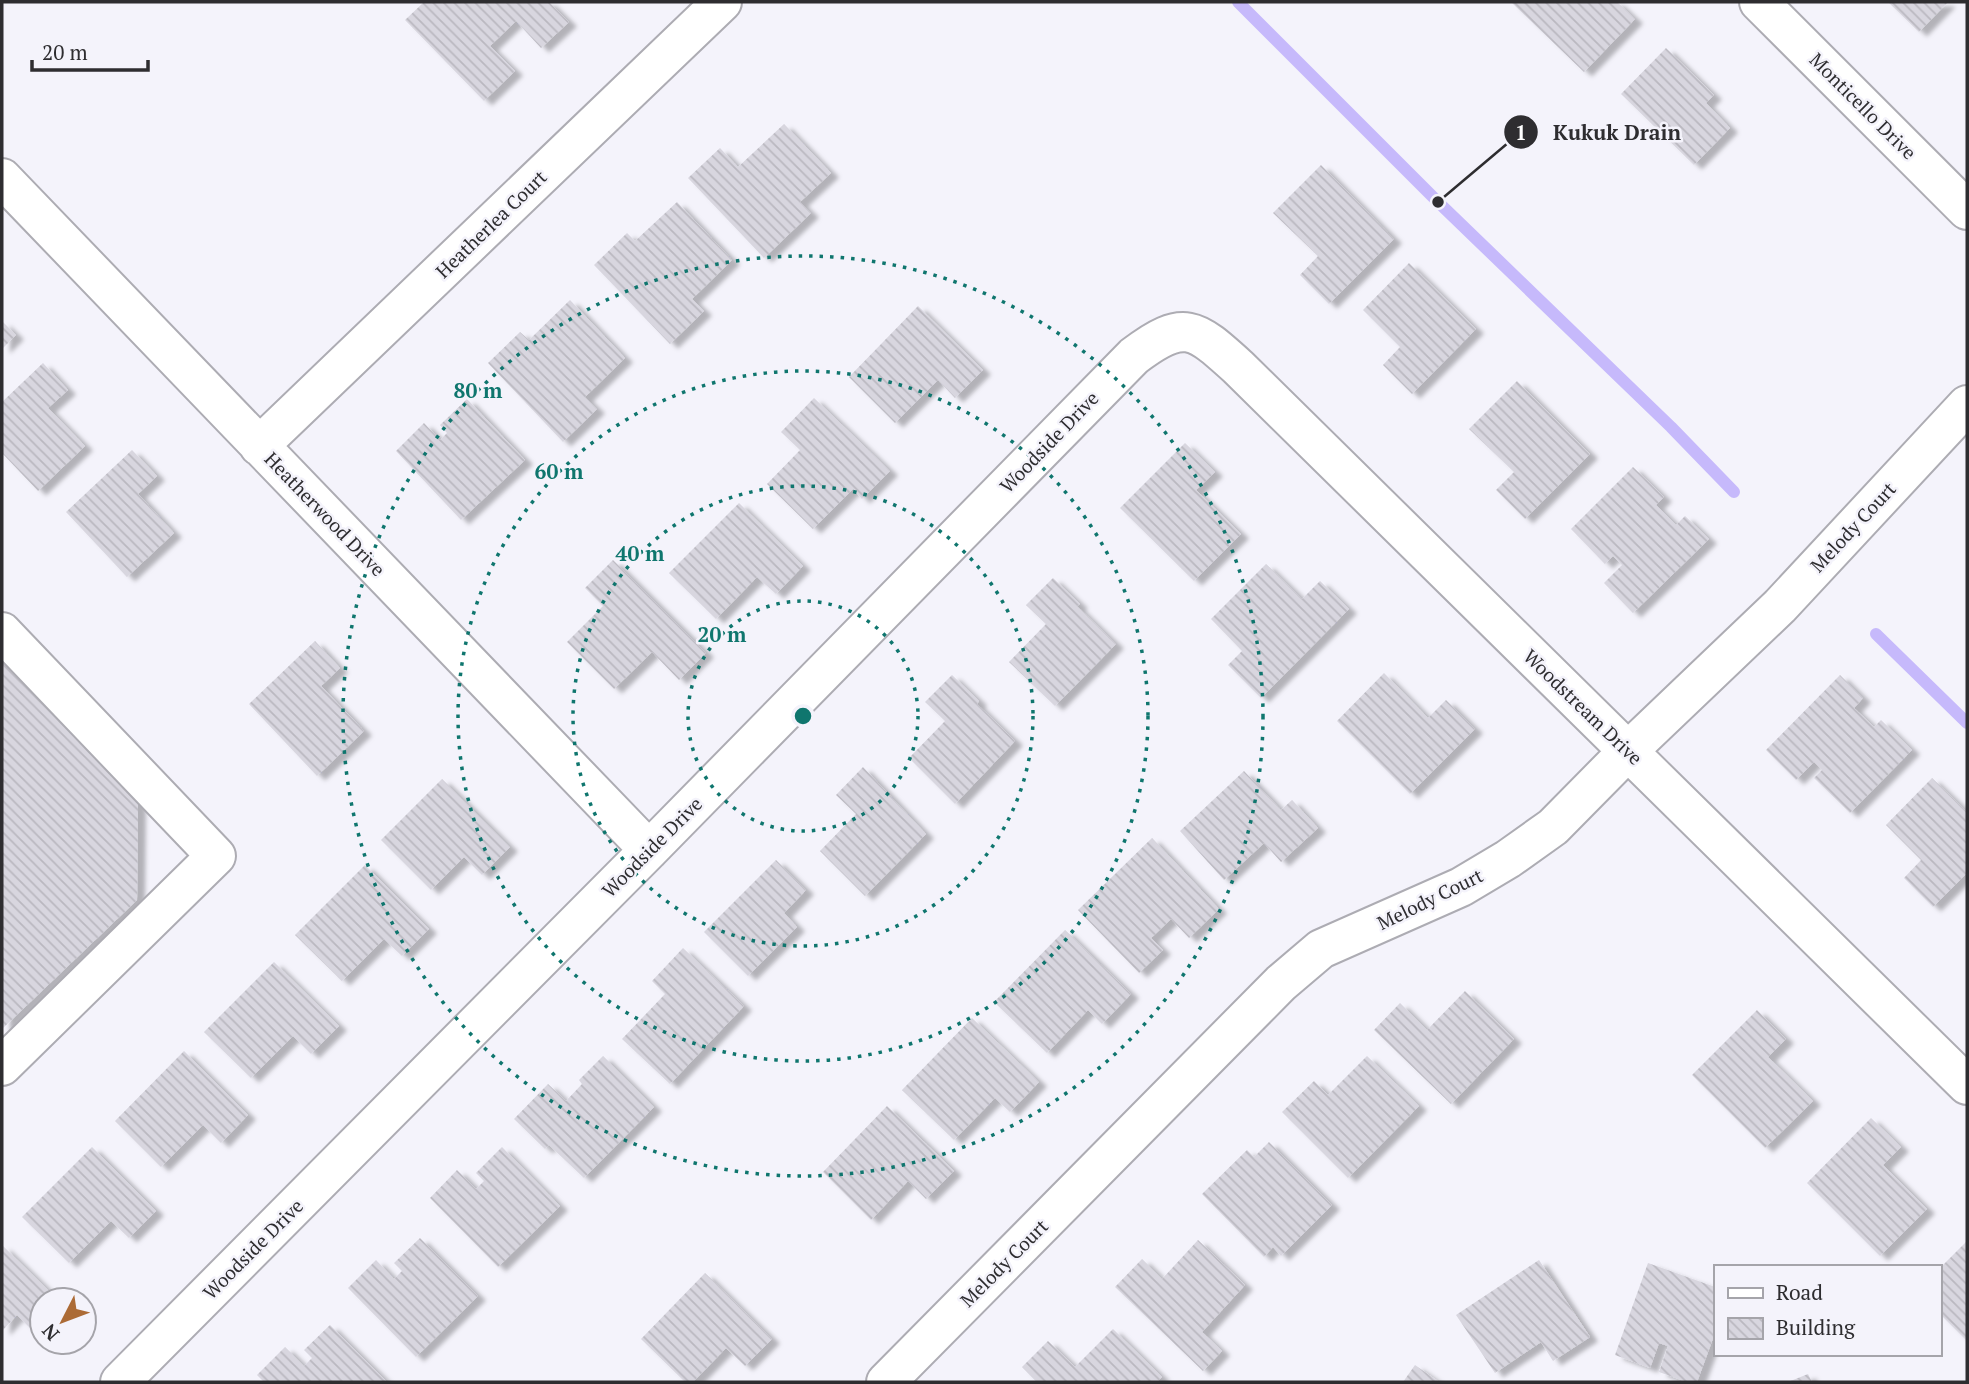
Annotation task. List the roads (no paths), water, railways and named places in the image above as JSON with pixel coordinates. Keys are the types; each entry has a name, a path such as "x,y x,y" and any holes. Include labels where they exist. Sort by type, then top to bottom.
{"street":[{"name":"Heatherlea Court","path":"260,446 722,2"},
{"name":"Monticello Drive","path":"1759,2 1967,210"},
{"name":"Heatherwood Drive","path":"2,178 649,850"},
{"name":"Woodside Drive","path":"120,1382 649,850 1134,356 1152,343 1174,333 1194,333"},
{"name":"Woodstream Drive","path":"1194,333 1208,339 1238,367 1967,1085"},
{"name":"Melody Court","path":"886,1382 1280,983 1321,949 1461,887 1508,859 1553,827 1628,751 1780,606 1967,405"},
{"path":"2,632 216,856 2,1066"}],"waterway":[{"path":"1238,2 1734,492"},
{"path":"1876,634 1967,723"}],"place":[{"name":"Kukuk Drain","path":"1438,202"}]}
